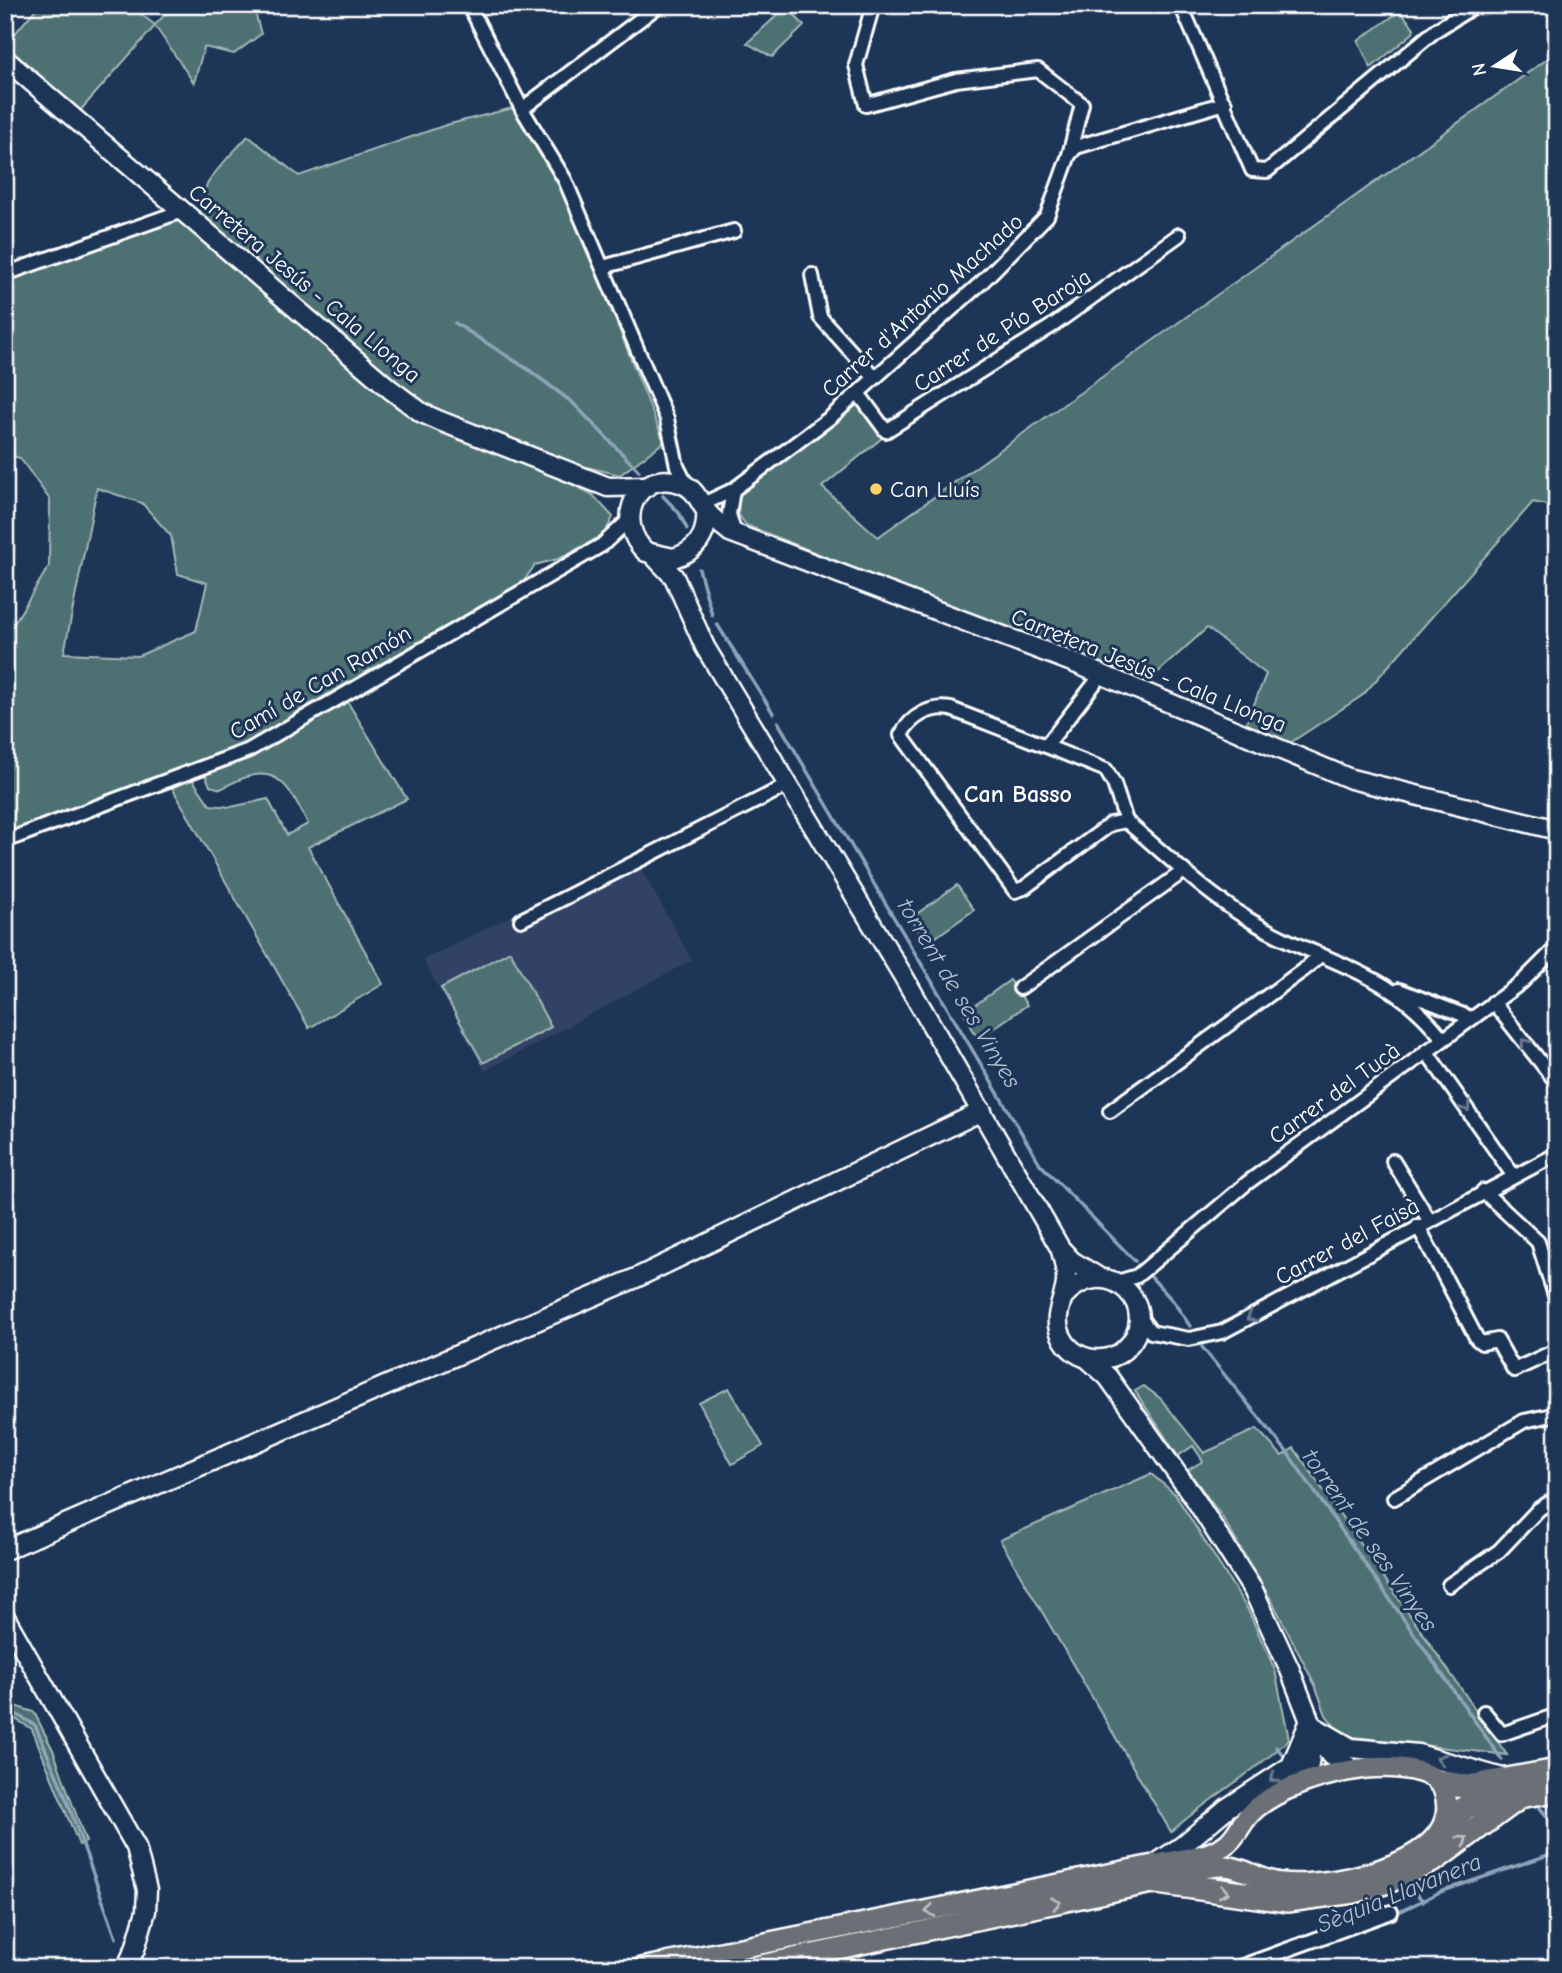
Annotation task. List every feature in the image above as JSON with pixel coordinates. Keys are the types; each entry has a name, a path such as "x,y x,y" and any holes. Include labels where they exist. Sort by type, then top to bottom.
{"highway":[{"path":"1446,1825 1466,1807 1557,1771"},
{"path":"1440,1782 1468,1787 1557,1790"},
{"path":"1155,1873 1287,1899 1354,1891 1388,1881 1435,1859 1514,1787"}],"main road":[{"name":"Carretera Jesús - Cala Llonga","path":"5,59 422,413 608,486 652,484"},
{"path":"629,518 637,496 652,484 672,481 687,486 704,508 705,529 694,548 679,588"},
{"path":"608,486 646,551 670,570 705,647 982,1111 1060,1248 1072,1261 1098,1277 1117,1282 1133,1298 1139,1317 1138,1329 1127,1347 1116,1375 1117,1390"},
{"name":"Carretera Jesús - Cala Llonga","path":"704,508 733,533 1102,674 1351,779 1557,830"},
{"path":"646,551 673,558 733,533"},
{"path":"5,1550 636,1278 982,1111"},
{"path":"1060,1248 1066,1274 1063,1297 1058,1308 1060,1334 1076,1354 1088,1359 1100,1360 1127,1347"},
{"path":"1063,1297 1085,1280 1098,1277"},
{"path":"1088,1359 1117,1390 1195,1499 1252,1590 1290,1670 1310,1723 1331,1756 1355,1770"},
{"path":"5,1616 136,1847 147,1890 146,1911 135,1949 126,1968"},
{"path":"1295,1787 1312,1753 1310,1723"},
{"path":"1310,1723 1331,1739 1351,1748 1427,1756 1514,1787"},
{"path":"1155,1873 1170,1856 1227,1808 1291,1766 1310,1723"},
{"path":"641,1968 1155,1873 1210,1867 1251,1872 1268,1881 1294,1884 1358,1875 1417,1851 1439,1835 1446,1825 1448,1800 1440,1782 1415,1769 1386,1767 1355,1770 1295,1787 1258,1806 1240,1832 1214,1852 1155,1873 747,1968"},
{"path":"1240,1832 1241,1854 1251,1872"}],"street":[{"path":"469,5 522,109 565,180 667,419 673,436 674,457 687,486"},
{"path":"522,109 642,10 659,5"},
{"name":"Carrer d'Antonio Machado","path":"704,508 733,490 858,393 1039,228 1047,216 1069,155 1082,104 1038,70 956,80 866,105 856,65 873,5"},
{"path":"1181,5 1252,170 1266,170 1436,30 1476,5"},
{"path":"1069,155 1086,143 1225,103"},
{"path":"5,274 182,211"},
{"path":"603,267 734,231"},
{"name":"Carrer de Pío Baroja","path":"858,393 886,431 1052,327 1179,235"},
{"path":"812,275 820,317 875,378"},
{"path":"652,484 674,457"},
{"path":"733,490 729,514 733,533"},
{"name":"Camí de Can Ramón","path":"5,841 248,750 603,545 629,518"},
{"path":"603,545 619,542 646,551"},
{"path":"1046,746 1102,674"},
{"path":"1126,821 1111,824 1024,888 1015,891 901,735 928,709 951,709 1106,770 1114,784 1126,821 1184,872 1246,918 1320,955 1471,1018"},
{"path":"521,920 788,785"},
{"path":"1020,988 1184,872"},
{"name":"Carrer del Tucà","path":"1117,1282 1137,1276 1247,1183 1522,982 1557,947"},
{"path":"1110,1111 1320,955"},
{"path":"1386,984 1408,1001 1443,1039"},
{"path":"1493,1002 1557,1083"},
{"path":"1426,1051 1513,1175"},
{"name":"Carrer del Faisà","path":"1150,1332 1189,1339 1222,1332 1513,1175 1557,1154"},
{"path":"1393,1161 1477,1339 1482,1343 1497,1340 1514,1370 1557,1350"},
{"path":"1483,1191 1538,1242 1557,1302"},
{"path":"1133,1298 1137,1276"},
{"path":"1127,1347 1150,1332 1139,1317"},
{"path":"1394,1498 1524,1421 1557,1413"},
{"path":"1449,1585 1499,1551 1539,1509 1557,1498"},
{"path":"1484,1712 1502,1734 1557,1715"},
{"path":"1237,1968 1391,1912"}],"shaded area":[{"path":"633,855 692,960 485,1071 423,960"}],"green space":[{"path":"39,5 129,5 155,25 174,5 253,5 261,34 234,54 204,47 194,83 155,26 78,113 5,51 5,45"},
{"path":"787,6 804,26 772,57 747,43"},
{"path":"1400,11 1414,28 1413,33 1371,68 1358,41"},
{"path":"1557,52 1557,507 1533,502 1363,695 1290,743 1245,727 1266,674 1207,628 1145,684 746,525 738,514 739,495 858,404 882,438 822,487 878,537"},
{"path":"513,108 560,181 664,442 620,475 566,462 429,410 394,386 203,221 200,209 206,186 248,136 299,176 446,125"},
{"path":"176,216 391,398 592,494 613,517 604,535 558,559 535,565 523,582 297,712 254,743 5,834 5,638 49,566 50,500 20,458 5,454 5,276","holes":["97,488 142,503 171,536 178,574 207,583 196,631 138,656 64,653"]},
{"path":"347,701 407,799 308,847 383,984 309,1028 170,784 190,776 210,805 231,807 268,799 287,835 308,824 284,784 275,778 252,775 221,789 210,786 204,771 270,747"},
{"path":"957,885 974,910 926,944 911,918"},
{"path":"510,951 551,1027 483,1063 441,988"},
{"path":"1010,980 1027,1005 978,1039 964,1013"},
{"path":"1144,1386 1161,1399 1204,1453 1257,1429 1282,1456 1294,1448 1507,1755 1354,1737 1339,1732 1326,1715 1315,1685 1273,1603 1222,1517 1188,1470 1203,1461 1193,1446 1178,1456 1135,1391"},
{"path":"729,1388 763,1446 732,1464 699,1403"},
{"path":"1151,1474 1175,1494 1248,1610 1275,1670 1289,1739 1171,1832 1000,1540"},
{"path":"5,1703 34,1712 53,1750 86,1842 79,1845 32,1729 5,1713"}],"waterway":[{"name":"torrent de ses Vinyes","path":"455,323 529,370 573,403 639,471"},
{"name":"torrent de ses Vinyes","path":"663,496 679,513 687,529"},
{"name":"torrent de ses Vinyes","path":"699,569 712,615"},
{"name":"torrent de ses Vinyes","path":"717,624 773,713"},
{"name":"torrent de ses Vinyes","path":"778,722 1040,1164 1135,1261"},
{"name":"torrent de ses Vinyes","path":"1151,1277 1173,1301 1190,1326"},
{"name":"torrent de ses Vinyes","path":"1202,1347 1287,1452 1502,1760"},
{"path":"5,1708 35,1725 65,1795 116,1938"},
{"path":"1276,1747 1284,1756"},
{"name":"torrent de ses Vinyes","path":"1540,1808 1557,1828"},
{"name":"Sèquia Llavanera","path":"1393,1915 1440,1892 1557,1852"},
{"path":"1409,1885 1423,1901"}],"place":[{"name":"Can Lluís","path":"876,489"}],"district":[{"name":"Can Basso","path":"1018,794"}]}
